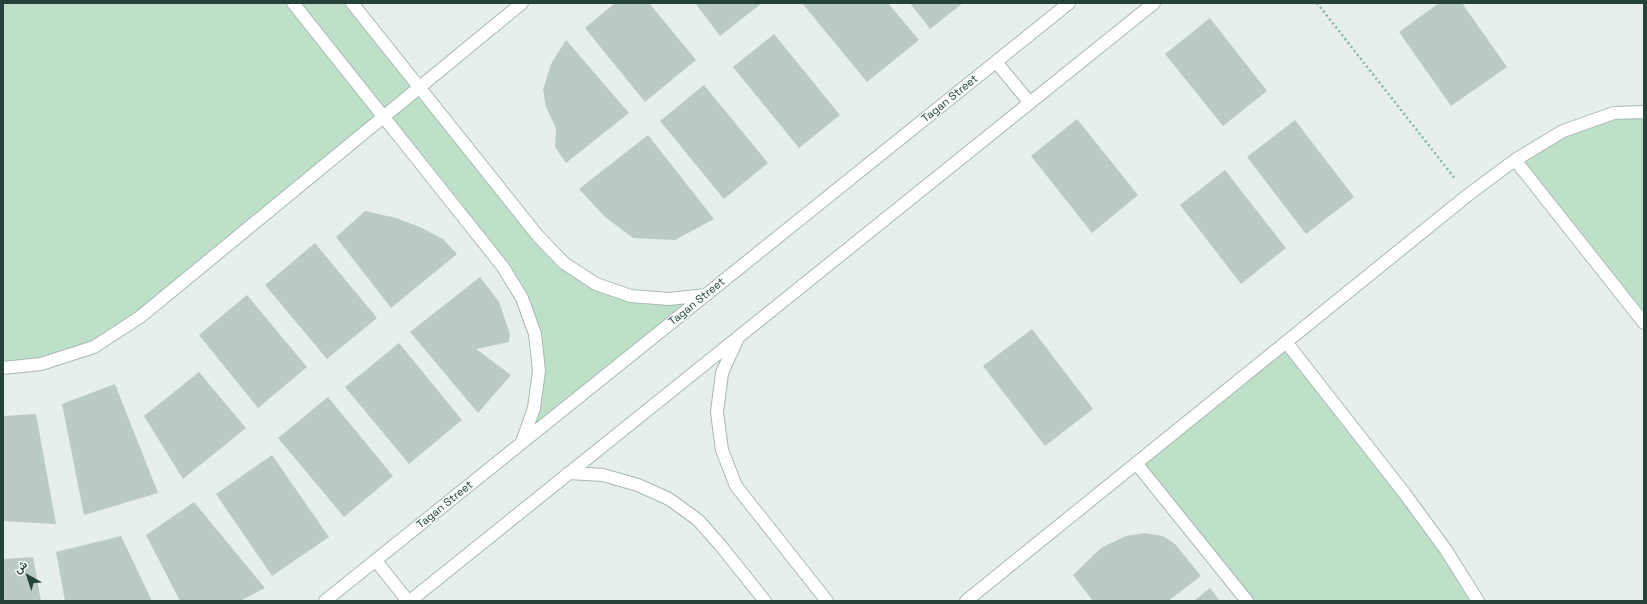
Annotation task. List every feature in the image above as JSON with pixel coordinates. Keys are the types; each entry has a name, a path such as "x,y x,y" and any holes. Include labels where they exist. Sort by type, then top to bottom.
{"street":[{"path":"293,3 502,267 522,298 535,334 539,371 534,408 522,443"},
{"path":"352,3 538,236 564,263 596,284 631,296 669,300 706,295"},
{"path":"3,368 41,364 94,347 140,317 522,3"},
{"name":"Tagan Street","path":"325,601 1069,3"},
{"path":"376,561 409,601 1154,3"},
{"path":"996,62 1030,103"},
{"path":"966,601 1468,195 1515,160 1563,132 1614,113 1644,112"},
{"path":"1515,160 1644,323"},
{"path":"738,337 722,373 717,412 722,450 736,486 827,601"},
{"path":"1286,342 1410,500 1446,550 1478,601"},
{"path":"1136,463 1247,601"},
{"path":"568,473 604,475 638,485 669,499 698,520 765,601"}],"path":[{"path":"1316,3 1468,195"}],"green space":[{"path":"3,3 352,3 564,263 631,296 706,295 522,443 539,371 522,298 383,116 94,347 3,368"},
{"path":"1644,112 1644,323 1515,160 1614,113"},
{"path":"1286,342 1478,601 1247,601 1136,463"}],"building":[{"path":"615,3 649,3 696,60 645,102 585,28"},
{"path":"695,3 762,3 720,36"},
{"path":"802,3 888,3 919,40 867,82"},
{"path":"910,3 963,3 930,29"},
{"path":"1439,3 1462,3 1507,67 1451,106 1399,32"},
{"path":"1210,18 1267,91 1223,126 1165,54"},
{"path":"774,34 840,115 799,148 733,67"},
{"path":"566,40 629,113 566,163 555,147 556,128 546,107 543,90 551,64"},
{"path":"704,85 768,163 724,199 660,121"},
{"path":"1077,119 1138,195 1092,233 1031,156"},
{"path":"1295,120 1354,197 1306,234 1247,157"},
{"path":"648,135 714,219 675,240 633,238 605,217 579,189"},
{"path":"1225,170 1286,248 1241,284 1180,205"},
{"path":"365,211 396,218 420,227 443,239 457,254 391,308 336,237"},
{"path":"315,243 377,318 327,359 265,285"},
{"path":"480,277 499,302 510,334 509,342 476,349 511,375 478,413 410,332"},
{"path":"247,295 307,367 258,408 199,335"},
{"path":"1032,329 1093,409 1045,446 983,366"},
{"path":"399,343 462,420 409,464 345,387"},
{"path":"199,372 246,428 183,479 144,416"},
{"path":"115,384 158,493 84,515 62,404"},
{"path":"328,397 393,476 344,517 278,438"},
{"path":"36,414 56,524 3,521 3,416"},
{"path":"272,455 329,537 272,576 216,494"},
{"path":"194,502 265,588 240,601 180,601 146,535"},
{"path":"1145,533 1163,536 1175,544 1201,576 1168,601 1093,601 1073,575 1101,548 1126,536"},
{"path":"121,536 152,601 65,601 56,552"},
{"path":"33,557 41,601 3,601 3,559"},
{"path":"1210,588 1220,601 1194,601"}]}
